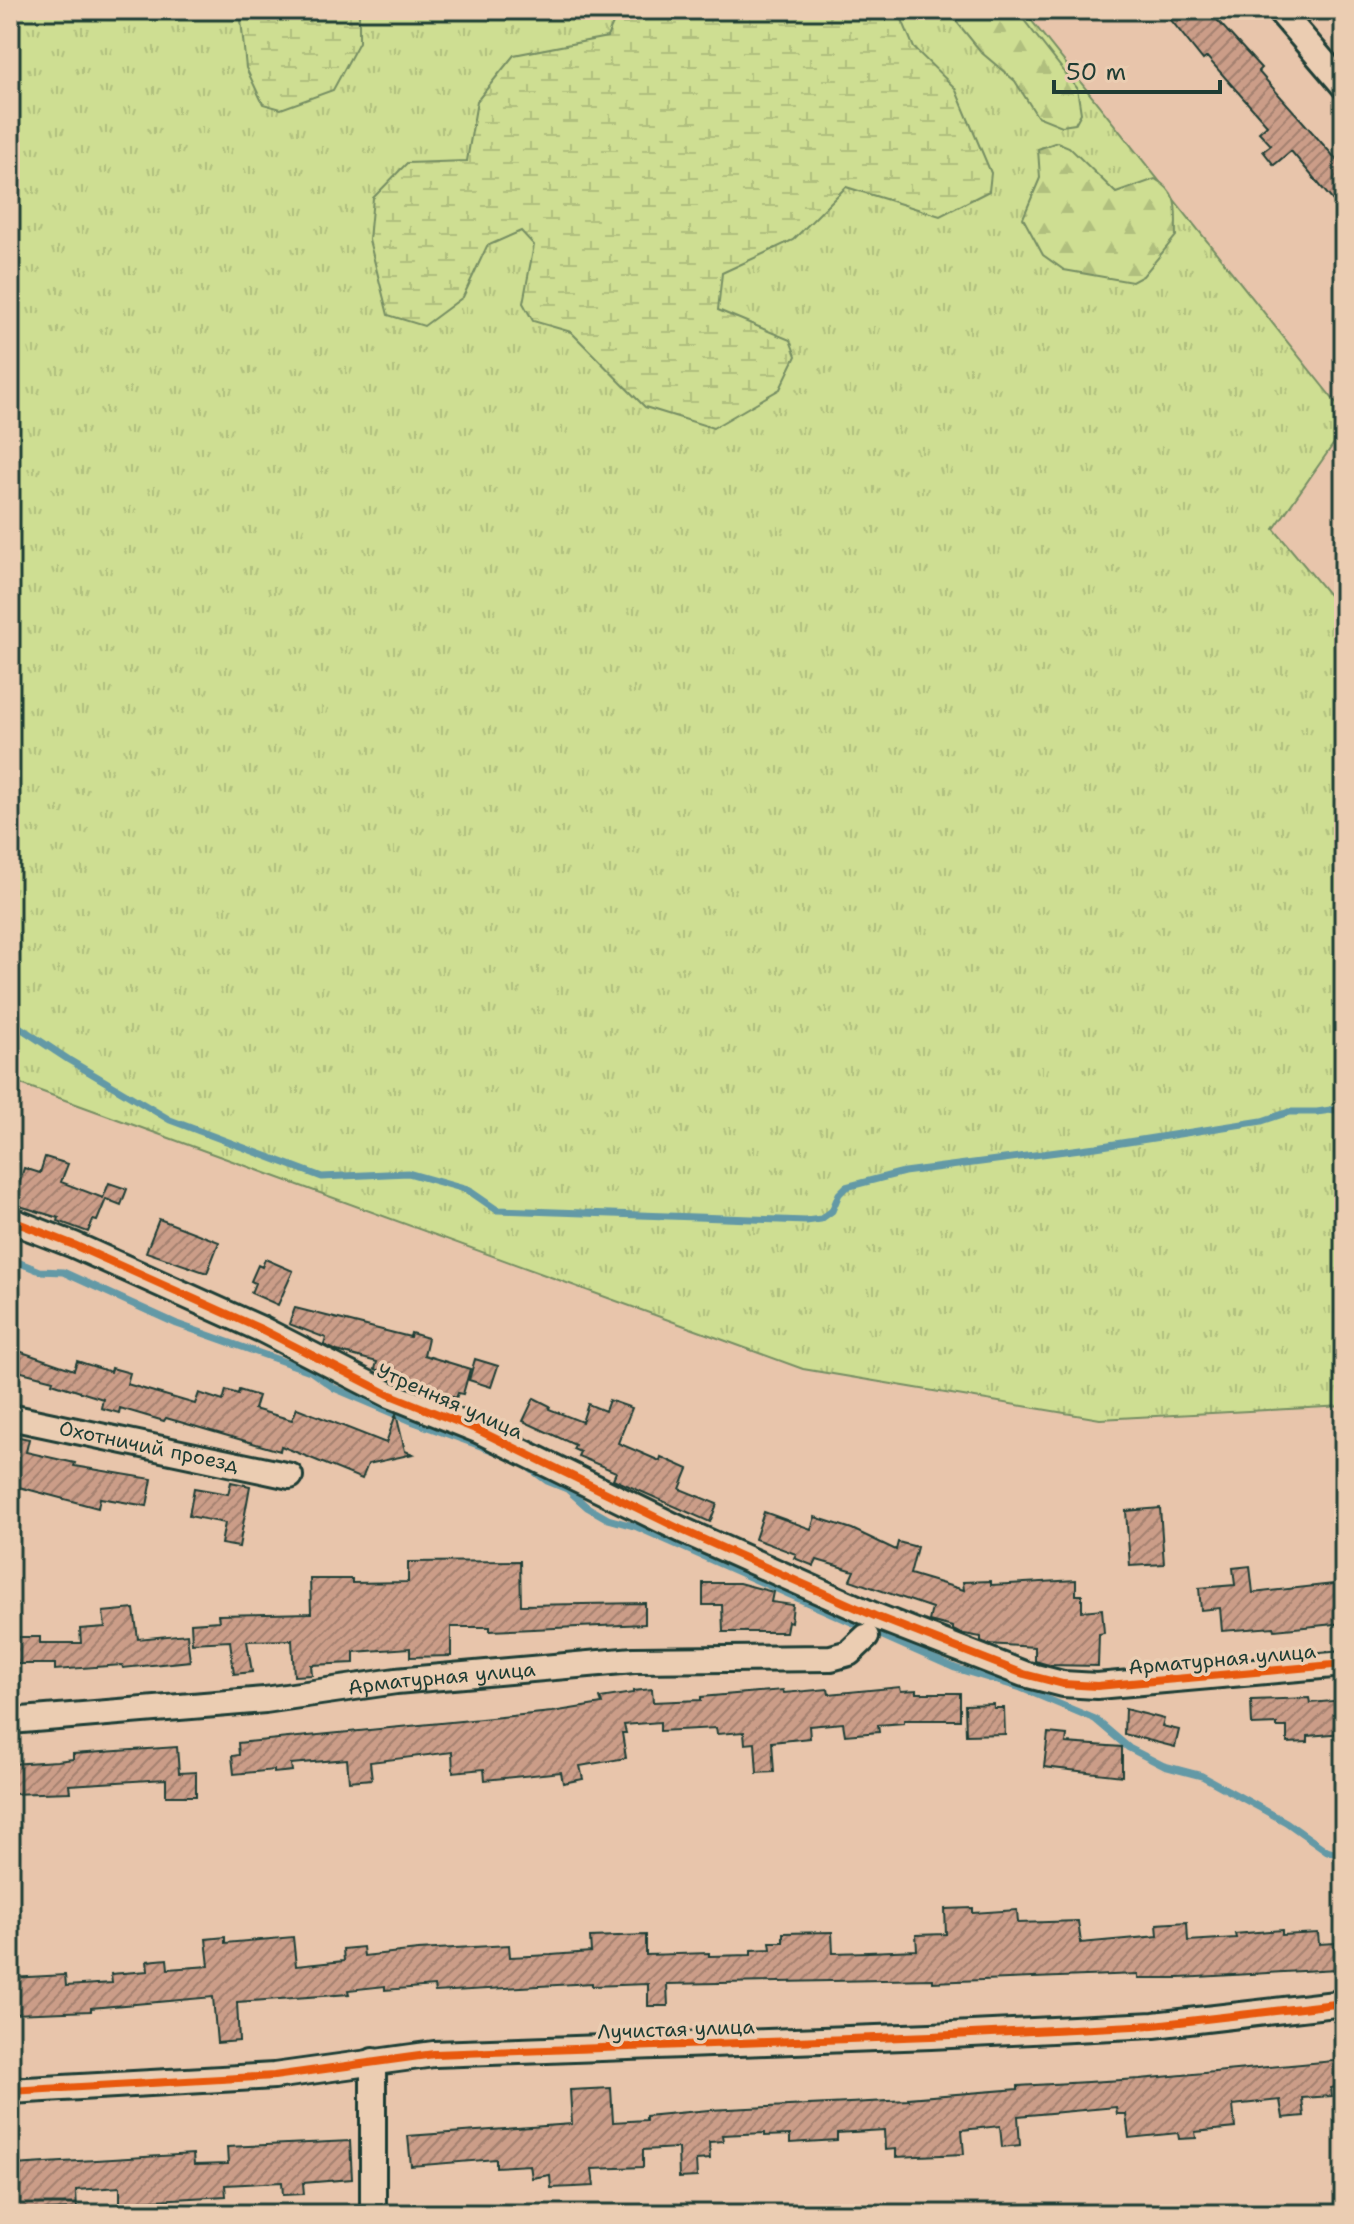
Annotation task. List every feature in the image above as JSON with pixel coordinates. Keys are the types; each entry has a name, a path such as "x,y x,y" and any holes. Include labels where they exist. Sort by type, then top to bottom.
{"street":[{"path":"1279,10 1344,86"},
{"name":"Утренняя улица","path":"10,1220 74,1245 263,1330 388,1394 478,1430 871,1626"},
{"name":"Охотничий проезд","path":"10,1417 290,1476"},
{"name":"Арматурная улица","path":"10,1721 265,1700 396,1681 634,1660 831,1658 849,1653 871,1626 1063,1684 1097,1686 1344,1664"},
{"name":"Лучистая улица","path":"10,2091 274,2076 434,2054 1154,2025 1344,2003"},
{"path":"373,2061 373,2214"}],"green space":[{"path":"10,10 1023,10 1344,413 1344,429 1274,529 1344,613 1344,1406 1100,1419 803,1369 10,1080"},
{"path":"240,10 359,10 359,42 333,90 281,109 263,104 246,68"},
{"path":"609,10 898,10 914,48 955,88 991,173 989,191 940,216 846,187 793,240 722,273 718,310 790,340 796,356 780,389 713,428 645,407 571,332 533,321 523,303 534,245 521,231 487,246 463,297 424,326 388,315 369,240 373,198 407,163 467,161 477,101 514,55 607,37 615,19"},
{"path":"947,10 1016,10 1077,88 1081,113 1075,124 1062,126 1037,116 1015,81 982,53"},
{"path":"1057,142 1069,147 1116,193 1155,179 1173,197 1176,236 1143,276 1132,282 1064,270 1043,255 1023,218 1040,178 1038,149"}],"building":[{"path":"1163,10 1208,10 1261,68 1258,71 1344,168 1344,214 1291,151 1274,165 1263,151 1271,145 1259,132 1267,125 1207,57 1203,60"},
{"path":"45,1157 68,1164 61,1182 103,1198 109,1183 127,1189 121,1205 106,1199 97,1221 93,1220 88,1232 58,1221 59,1218 13,1204 24,1168 40,1173"},
{"path":"159,1219 219,1242 207,1273 146,1252"},
{"path":"265,1259 293,1271 278,1305 251,1293 255,1283 251,1281 258,1265 262,1267"},
{"path":"295,1308 410,1337 411,1333 428,1338 424,1355 470,1369 463,1394 458,1393 456,1398 426,1388 427,1384 375,1369 377,1362 324,1345 326,1338 289,1324"},
{"path":"10,1348 74,1370 77,1361 111,1372 112,1368 130,1373 127,1384 195,1404 199,1393 223,1401 226,1390 238,1394 239,1390 258,1396 254,1409 292,1420 297,1408 386,1443 396,1414 405,1451 413,1454 368,1464 362,1479 281,1446 280,1451 166,1418 164,1421 120,1408 119,1413 101,1408 103,1399 52,1383 53,1380 10,1369"},
{"path":"475,1359 498,1366 491,1387 469,1380"},
{"path":"534,1398 550,1406 549,1409 582,1422 588,1404 605,1411 609,1400 632,1408 618,1443 688,1469 680,1489 717,1504 710,1522 613,1479 616,1472 578,1456 580,1452 573,1449 575,1445 523,1421"},
{"path":"10,1435 29,1439 26,1452 75,1463 74,1466 152,1479 147,1506 100,1498 98,1508 19,1487 18,1491 10,1490"},
{"path":"231,1482 250,1486 239,1547 221,1544 225,1523 189,1516 194,1488 228,1494"},
{"path":"1160,1508 1164,1564 1130,1566 1126,1511"},
{"path":"764,1512 811,1529 815,1517 852,1529 896,1550 898,1542 917,1547 910,1574 964,1590 963,1582 991,1581 991,1585 1076,1580 1076,1595 1082,1595 1082,1611 1102,1609 1104,1633 1099,1634 1098,1666 1049,1665 1035,1661 1035,1647 988,1644 981,1641 981,1637 959,1633 953,1627 929,1621 932,1608 850,1580 854,1571 817,1560 814,1566 794,1558 796,1554 755,1539"},
{"path":"520,1561 521,1605 645,1603 645,1624 490,1631 490,1627 451,1627 451,1656 410,1657 410,1648 354,1652 354,1663 311,1665 312,1675 294,1676 292,1640 247,1641 252,1672 234,1674 230,1641 192,1643 191,1623 219,1621 218,1615 311,1613 310,1579 352,1579 352,1583 408,1582 408,1562"},
{"path":"1250,1566 1253,1593 1342,1583 1344,1623 1275,1630 1274,1627 1222,1631 1220,1608 1201,1610 1199,1588 1235,1585 1233,1568"},
{"path":"703,1583 739,1583 773,1592 771,1602 793,1605 786,1632 723,1632 722,1605 703,1605"},
{"path":"134,1609 138,1639 187,1634 190,1661 123,1668 122,1665 55,1670 55,1664 10,1664 10,1637 40,1637 40,1643 81,1643 80,1629 105,1627 103,1612"},
{"path":"900,1687 901,1691 917,1690 917,1693 960,1693 960,1720 904,1720 904,1723 878,1725 879,1732 845,1735 843,1723 809,1726 810,1738 772,1742 774,1772 757,1773 755,1743 745,1744 744,1732 717,1734 716,1728 660,1731 660,1722 624,1725 626,1733 622,1733 626,1758 580,1766 583,1779 563,1783 561,1772 485,1780 484,1769 453,1772 452,1752 370,1762 372,1779 349,1781 347,1759 291,1764 292,1771 234,1774 232,1756 239,1755 238,1743 552,1712 602,1704 600,1698 633,1691 652,1689 653,1702 701,1700 701,1697 783,1690 784,1693 828,1689 829,1694"},
{"path":"1309,1698 1310,1703 1344,1700 1344,1733 1308,1736 1308,1742 1287,1743 1287,1727 1277,1727 1277,1724 1252,1725 1251,1700"},
{"path":"994,1704 994,1708 1004,1708 1005,1734 966,1735 965,1705"},
{"path":"1125,1709 1164,1719 1162,1726 1179,1730 1175,1747 1124,1734"},
{"path":"1048,1733 1067,1735 1066,1743 1122,1747 1122,1776 1044,1767"},
{"path":"177,1747 179,1773 196,1772 196,1796 166,1796 166,1779 69,1785 70,1792 10,1794 10,1764 73,1759 73,1754"},
{"path":"973,1908 973,1913 1017,1910 1018,1923 1078,1921 1081,1943 1158,1936 1157,1924 1187,1922 1188,1941 1236,1938 1235,1934 1282,1930 1282,1935 1318,1933 1319,1944 1335,1943 1337,1969 1180,1978 1138,1978 1138,1974 933,1982 933,1979 667,1984 668,2006 648,2006 648,1984 592,1986 592,1983 435,1992 434,1986 385,1990 385,1986 348,1990 349,1994 237,2002 239,2041 217,2043 213,1997 91,2008 91,2011 13,2014 13,2002 10,2002 10,1978 65,1975 66,1986 112,1983 111,1974 148,1971 147,1961 167,1959 168,1969 209,1966 206,1939 225,1937 225,1943 293,1937 296,1966 344,1961 343,1949 363,1947 364,1956 509,1945 510,1957 591,1952 590,1937 646,1935 646,1955 751,1955 751,1950 771,1949 770,1942 783,1942 783,1933 832,1932 833,1953 868,1952 917,1950 916,1935 946,1934 945,1909"},
{"path":"1344,2060 1344,2086 1331,2088 1332,2096 1302,2098 1304,2116 1283,2118 1280,2100 1233,2105 1235,2128 1195,2132 1196,2138 1179,2139 1178,2133 1129,2138 1126,2114 1117,2114 1116,2107 1018,2116 1020,2145 1002,2147 1000,2126 962,2130 964,2154 896,2157 896,2149 885,2150 884,2130 837,2133 837,2140 790,2143 790,2135 722,2135 723,2141 709,2142 710,2159 696,2160 697,2177 679,2178 678,2148 643,2150 643,2167 592,2169 594,2186 551,2188 550,2175 532,2178 530,2165 496,2167 496,2159 411,2166 408,2136 572,2124 570,2090 611,2088 613,2122 709,2110 909,2100 1018,2089 1018,2086 1140,2079"},
{"path":"350,2141 352,2179 303,2183 304,2194 283,2195 282,2182 225,2185 226,2196 138,2201 138,2213 120,2212 120,2187 76,2190 77,2209 15,2211 15,2203 10,2203 10,2171 14,2171 14,2165 193,2154 194,2165 228,2164 227,2147"}],"waterway":[{"path":"10,1021 170,1120 322,1177 408,1173 468,1190 497,1210 806,1221 821,1219 832,1211 839,1194 846,1187 904,1172 1096,1147 1262,1121 1289,1112 1344,1108"},
{"path":"10,1259 40,1271 63,1272 177,1324 310,1371 334,1388 414,1422 500,1453"},
{"path":"525,1465 547,1481 567,1489 587,1507 608,1519 637,1527 955,1668 1021,1688 1095,1719 1129,1748 1164,1766 1202,1776 1286,1822 1327,1851 1344,1856"}],"cycle path":[{"path":"10,1220 74,1245 263,1330 388,1394 478,1430 682,1530 875,1616 1024,1674 1063,1684 1097,1686 1344,1664"},
{"path":"10,2091 274,2076 434,2054 1154,2025 1344,2003"}]}
